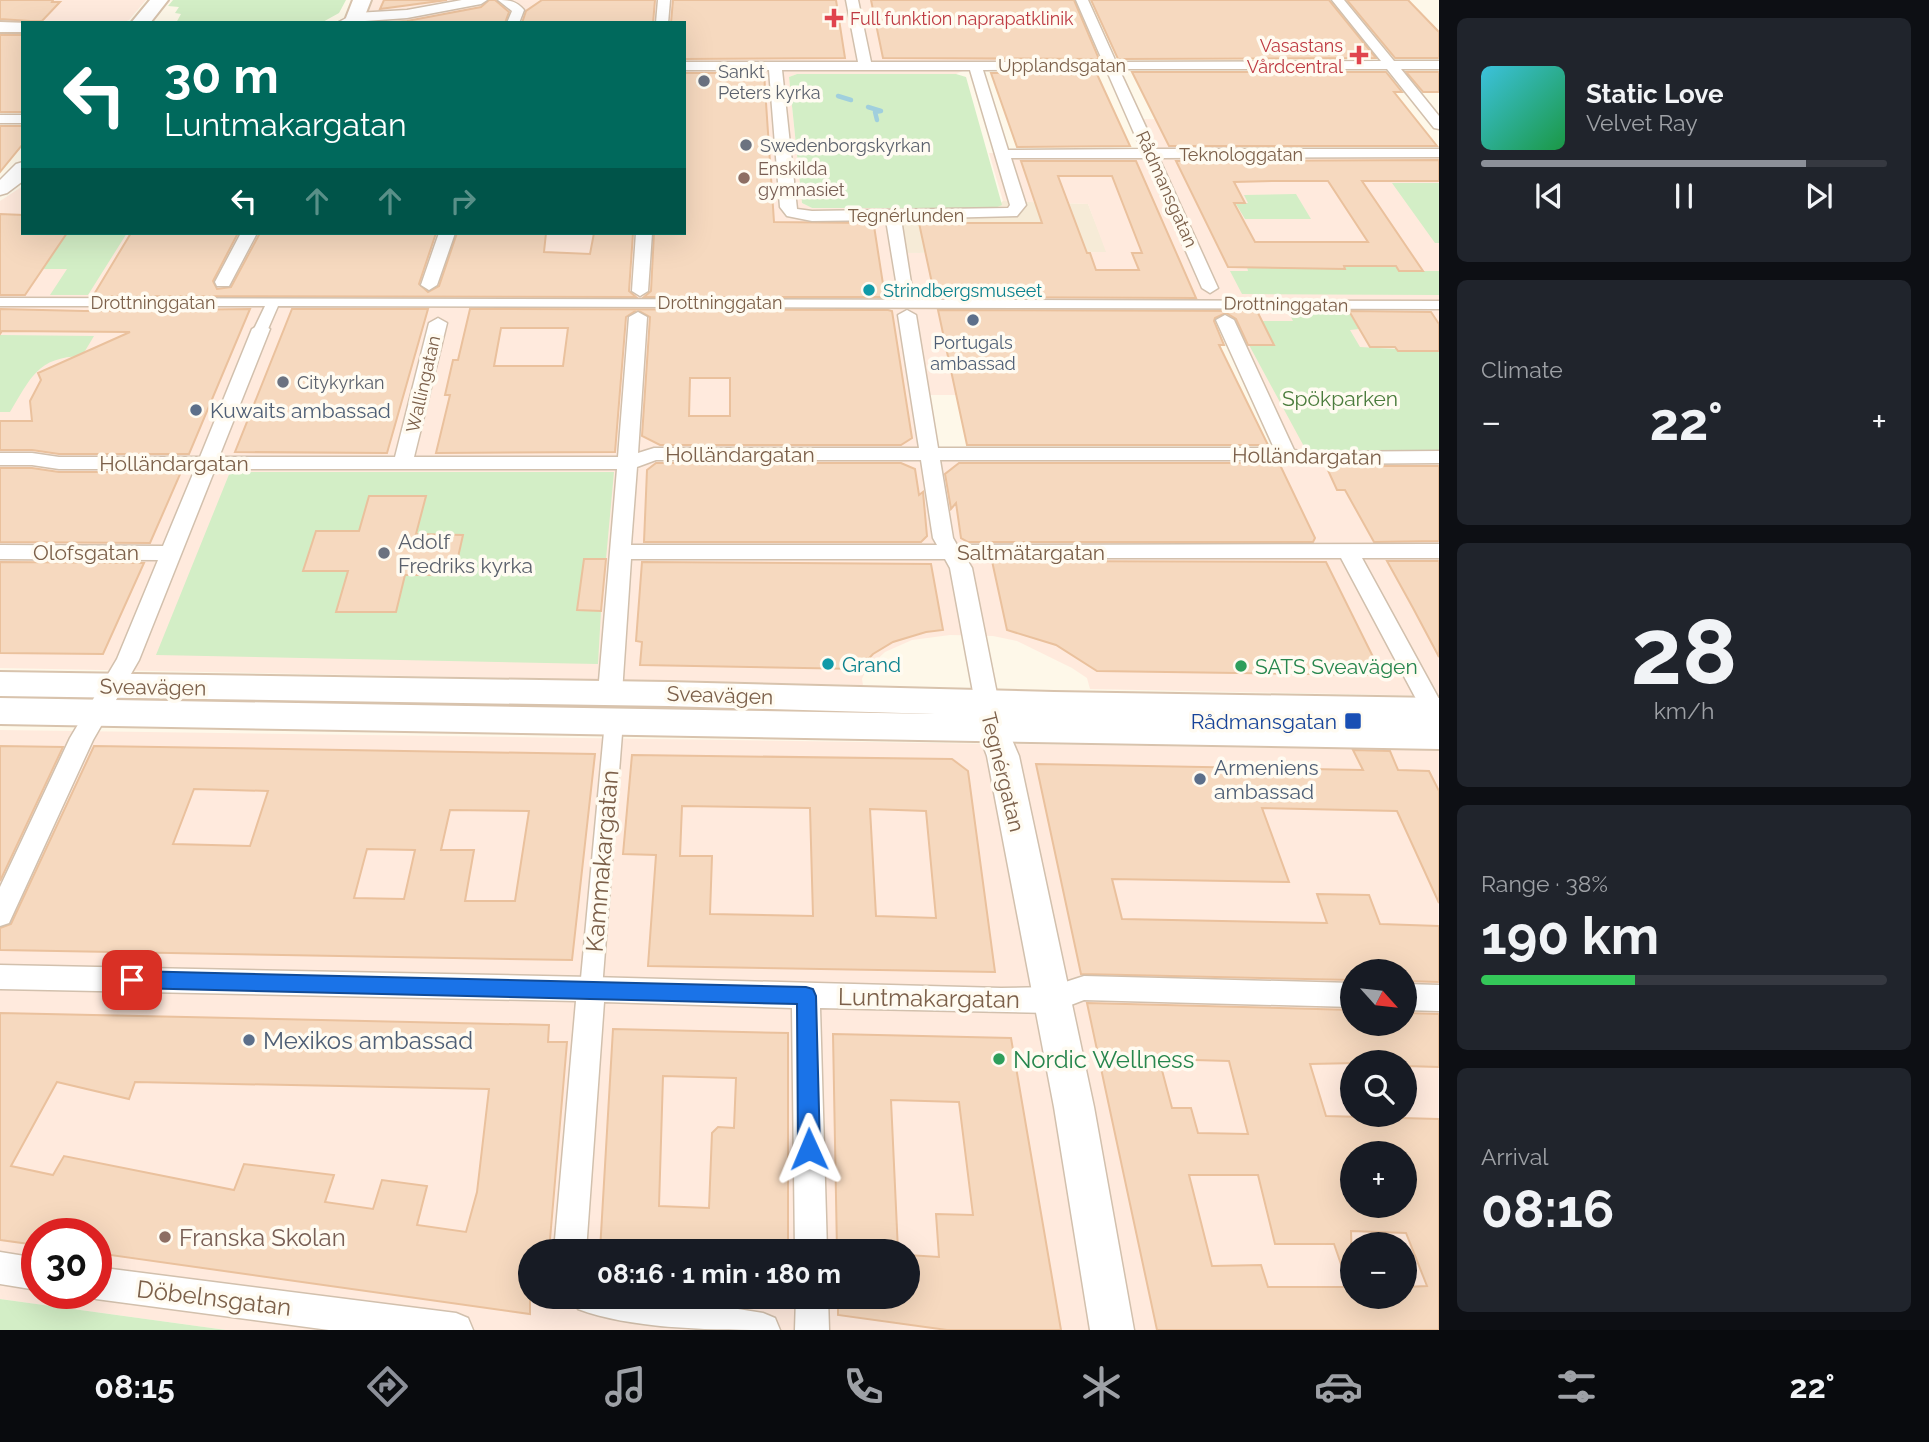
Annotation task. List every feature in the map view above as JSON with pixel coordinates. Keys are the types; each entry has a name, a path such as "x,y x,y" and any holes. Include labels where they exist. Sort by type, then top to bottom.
{"main road":[{"path":"142,21 159,0"},
{"path":"0,27 21,27"},
{"path":"0,33 21,33"},
{"name":"Sveavägen","path":"0,684 105,699 989,715 1437,719"},
{"name":"Sveavägen","path":"0,711 105,699"}],"street":[{"path":"357,17 407,14 481,0"},
{"path":"504,0 518,10 514,21"},
{"path":"662,21 664,0"},
{"path":"852,0 865,66"},
{"name":"Rådmansgatan","path":"1082,0 1286,454"},
{"path":"1338,0 1439,125"},
{"name":"Upplandsgatan","path":"686,66 1439,65"},
{"name":"Tegnérlunden","path":"775,66 788,207 792,213 812,216 1012,213 1018,205 975,66"},
{"path":"0,119 21,119"},
{"name":"Teknologgatan","path":"1001,154 1439,153"},
{"path":"0,189 21,170"},
{"name":"Tegnérgatan","path":"893,215 943,538 961,568 989,715 1003,756 1074,1107 1112,1330"},
{"path":"212,302 248,235"},
{"name":"Wallingatan","path":"424,302 446,235"},
{"name":"Kammakargatan","path":"571,1239 612,707 644,235"},
{"name":"Drottninggatan","path":"0,302 1439,305"},
{"path":"0,915 105,699 128,660 273,303"},
{"name":"Wallingatan","path":"403,464 442,303"},
{"name":"Holländargatan","path":"0,459 32,459 59,463 403,464 628,463 654,454 1286,454 1307,458 1439,457"},
{"path":"1348,551 1437,719"},
{"name":"Saltmätargatan","path":"622,552 1439,551"},
{"name":"Olofsgatan","path":"0,552 172,553"},
{"name":"Luntmakargatan","path":"0,977 591,989 1001,1002 1051,1000 1084,988 1340,995"},
{"path":"806,996 811,1239"},
{"path":"1418,997 1439,998"},
{"path":"0,1268 21,1271"},
{"name":"Döbelnsgatan","path":"112,1285 456,1330"},
{"path":"637,1309 763,1330"},
{"path":"812,1309 812,1330"}],"shaded area":[{"path":"0,0 146,0 127,21 0,23"},
{"path":"370,0 972,0 1040,39 1053,66 974,66 956,74 797,74 789,77 802,203 812,208 889,208 896,253 1106,252 1088,204 1003,201 989,153 1150,153 1135,119 1221,120 1242,154 1439,154 1439,696 1090,689 1087,678 1072,668 1017,641 993,636 950,635 912,640 885,652 866,670 862,679 863,685 0,668 0,201 21,187 21,235 686,235 686,21 364,21","holes":["1216,307 1284,452 934,451 924,395 1033,395 1155,358 1133,308"]},
{"path":"1003,201 1088,204 1107,252 896,253 889,208 995,208"},
{"path":"0,730 1439,750 1439,1330 226,1330 73,1309 112,1309 112,1218 21,1218 21,1302 0,1299"}],"green space":[{"path":"173,0 346,0 339,13 325,21 177,21 181,14 175,13 179,7 168,6"},
{"path":"797,74 956,74 966,77 1002,205 995,208 812,208 802,203 789,77"},
{"path":"1392,183 1439,183 1439,243 1435,243"},
{"path":"1296,194 1311,219 1245,219 1236,204 1248,203 1244,195"},
{"path":"66,235 126,235 88,295 50,295 67,269 43,269"},
{"path":"1344,266 1396,266 1399,271 1439,271 1439,295 1242,294 1230,271 1248,271 1247,267 1345,269"},
{"name":"Spökparken","path":"1288,311 1348,311 1359,329 1350,330 1360,347 1432,351 1439,347 1439,452 1307,452 1249,345 1262,321 1293,321"},
{"path":"0,335 94,336 82,356 67,357 45,365 30,380 10,412 0,412"},
{"path":"230,472 614,472 606,559 584,560 577,610 601,611 598,664 156,655"},
{"path":"0,1299 21,1302 21,1309 73,1309 226,1330 0,1330"}],"building":[{"path":"0,0 60,2 42,21 30,21 0,19"},
{"path":"384,0 447,0 380,9"},
{"path":"489,0 495,0 509,12 506,21 407,21 481,7"},
{"path":"542,0 655,0 653,21 523,21 526,11"},
{"path":"673,0 836,0 845,58 686,59 686,21 671,21"},
{"path":"871,0 1074,0 1099,59 883,58"},
{"path":"1091,0 1329,0 1376,58 1118,59"},
{"path":"1347,0 1408,0 1439,32 1439,58 1395,58"},
{"path":"0,35 21,35 21,112 0,112"},
{"path":"1096,72 1130,146 1017,147 991,73"},
{"path":"1132,72 1386,72 1402,92 1394,92 1437,146 1169,146"},
{"path":"1406,72 1439,72 1439,92 1423,92"},
{"path":"686,73 764,73 774,222 868,223 874,226 885,297 644,297 651,291 654,235 686,235"},
{"path":"0,126 21,126 21,146 0,172"},
{"path":"1439,160 1439,181 1362,181 1423,271 1399,271 1396,266 1344,266 1345,269 1228,267 1176,161","holes":["1328,181 1368,242 1255,242 1234,203 1245,203 1234,182"]},
{"path":"1021,161 1136,161 1196,298 935,297 919,223 1042,223","holes":["1058,176 1112,176 1142,253 1132,253 1139,270 1096,270"]},
{"path":"0,214 21,215 21,235 66,235 25,295 0,295"},
{"path":"130,235 237,235 213,281 217,289 231,287 259,235 435,235 419,284 428,292 439,286 456,235 546,235 544,252 590,254 594,235 633,235 629,291 636,297 93,296"},
{"path":"0,309 250,309 189,454 59,454 32,450 0,450 0,421 32,421 30,401 41,380 38,373 130,332 2,331 0,334"},
{"path":"292,309 428,309 387,453 235,452"},
{"path":"470,309 888,310 892,311 912,438 901,445 660,445 642,436 650,317 637,310 626,317 615,452 436,453 450,395 445,395 453,360 458,360","holes":["501,328 568,328 563,366 494,366","690,378 730,378 730,416 689,416"]},
{"path":"938,310 1257,311 1274,345 1248,345 1236,319 1226,313 1214,321 1224,345 1219,345 1268,445 967,445"},
{"path":"1349,311 1431,312 1439,324 1439,351 1398,351 1395,347 1370,347"},
{"path":"656,463 901,463 915,469 919,495 923,492 927,536 921,542 644,542 647,470"},
{"path":"959,463 1277,463 1315,538 1313,542 968,542 961,538 956,503 951,509 945,474"},
{"path":"1326,466 1439,466 1439,541 1374,542 1345,490 1337,490"},
{"path":"0,468 32,468 59,472 181,472 150,543 0,542"},
{"name":"Adolf Fredriks kyrka","path":"369,496 426,496 416,534 463,535 454,575 405,575 396,612 336,612 348,571 303,571 316,531 359,531"},
{"path":"584,559 606,559 601,611 577,610"},
{"path":"992,561 1326,562 1382,675 1097,671 1056,645 1007,630"},
{"path":"1387,561 1439,561 1439,657 1413,608"},
{"path":"0,562 144,563 103,654 0,653"},
{"path":"642,562 931,564 943,630 893,642 873,654 859,669 640,665 642,642 636,641"},
{"path":"0,746 63,747 0,881"},
{"path":"94,746 595,754 572,960 0,950 0,928 11,924","holes":["194,789 268,791 250,846 173,844","450,810 529,811 515,901 465,901 474,850 441,850","367,849 415,850 404,899 354,898"]},
{"path":"1353,750 1390,751 1398,770 1429,771 1439,791 1439,903 1397,811 1262,808 1289,882 1112,879 1122,919 1327,923 1317,894 1369,895 1380,924 1439,926 1439,982 1418,981 1418,959 1340,959 1340,980 1081,974 1036,764 1363,770"},
{"path":"632,755 952,759 968,771 995,972 648,966 656,855 623,854","holes":["682,806 810,808 813,916 710,914 712,856 680,856","870,809 926,811 936,918 876,916"]},
{"path":"1087,1003 1340,1010 1340,1036 1418,1036 1418,1013 1439,1014 1439,1067 1417,1066 1417,1050 1340,1050 1340,1063 1310,1064 1326,1116 1340,1116 1340,1127 1417,1127 1417,1118 1439,1119 1439,1330 1157,1330","holes":["1159,1059 1229,1061 1248,1134 1198,1133 1191,1108 1172,1108"]},
{"path":"0,1013 549,1025 548,1042 567,1042 550,1239 518,1239 518,1309 530,1309 530,1314 112,1255 112,1218 21,1218 21,1243 0,1240","holes":["57,1082 129,1099 135,1082 489,1089 477,1192 466,1232 417,1225 427,1186 382,1180 373,1209 325,1202 334,1175 244,1164 234,1190 64,1156 53,1175 11,1166"]},
{"path":"613,1029 788,1033 788,1239 601,1239","holes":["663,1076 736,1078 734,1128 718,1127 712,1133 709,1208 659,1206"]},
{"path":"833,1034 1011,1038 1061,1330 947,1330 838,1315 838,1309 920,1309 920,1256 939,1257 936,1214 973,1215 959,1102 891,1100 897,1239 837,1239"}],"waterway":[{"path":"838,96 851,100"},
{"path":"868,107 881,111 875,112 877,120"}],"place":[{"name":"Full funktion naprapatklinik","path":"834,18"},
{"name":"Vasastans Vårdcentral","path":"1359,55"},
{"name":"Sankt Peters kyrka","path":"704,81"},
{"name":"Swedenborgskyrkan","path":"746,145"},
{"name":"Enskilda gymnasiet","path":"744,178"},
{"name":"Strindbergsmuseet","path":"869,290"},
{"name":"Portugals ambassad","path":"973,320"},
{"name":"Citykyrkan","path":"283,382"},
{"name":"Kuwaits ambassad","path":"196,410"},
{"name":"Adolf Fredriks kyrka","path":"384,553"},
{"name":"Grand","path":"828,664"},
{"name":"SATS Sveavägen","path":"1241,666"},
{"name":"Rådmansgatan","path":"1353,721"},
{"name":"Armeniens ambassad","path":"1200,779"},
{"name":"Mexikos ambassad","path":"249,1040"},
{"name":"Nordic Wellness","path":"999,1059"},
{"name":"Franska Skolan","path":"165,1237"}],"route":[{"path":"132,980 806,996 809,1149"}]}
